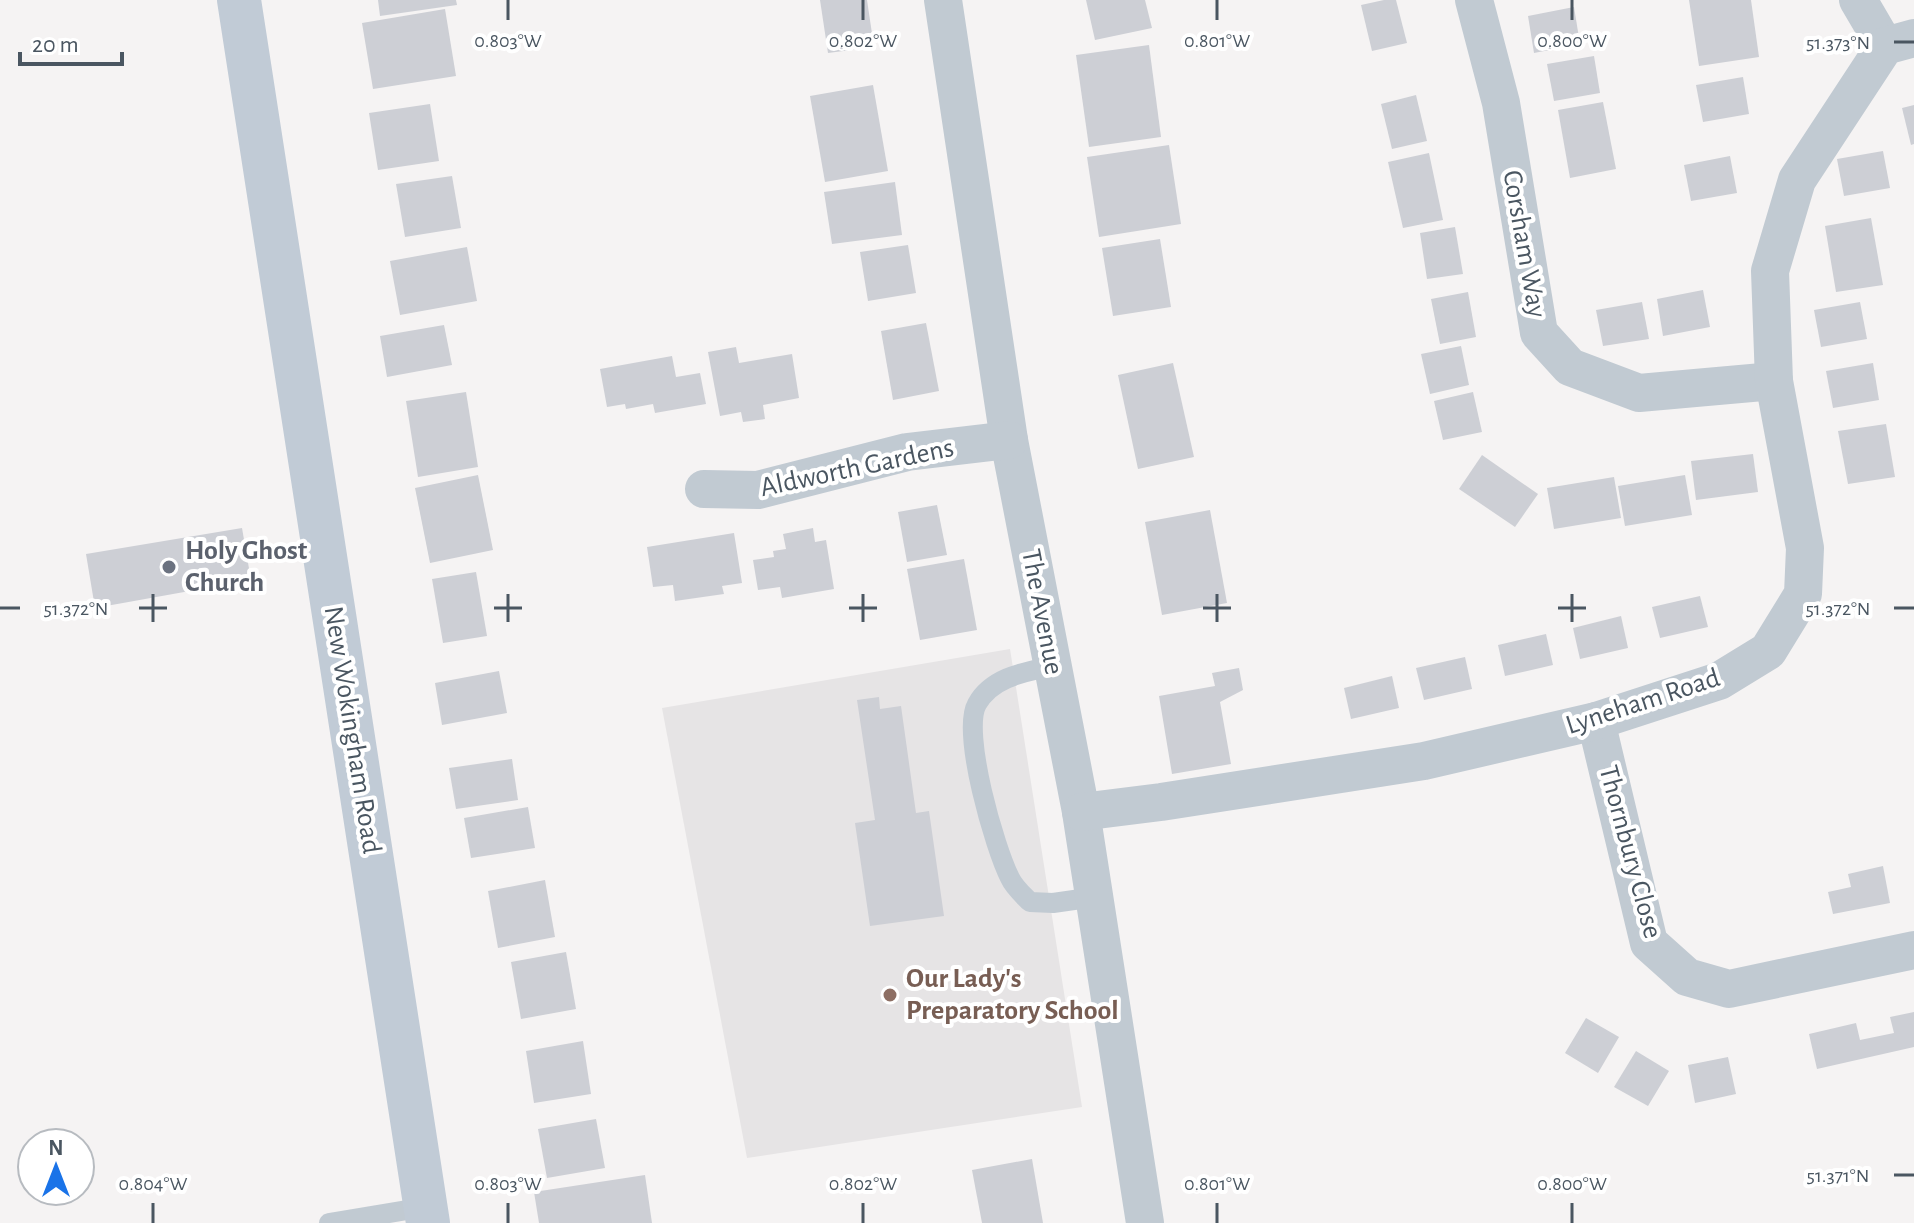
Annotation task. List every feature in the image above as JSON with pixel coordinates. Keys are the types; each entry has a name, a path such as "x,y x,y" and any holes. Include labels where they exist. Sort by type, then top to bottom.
{"street":[{"name":"New Wokingham Road","path":"239,0 426,1215"},
{"name":"The Avenue","path":"943,0 1009,440 1081,812 1145,1223"},
{"name":"Corsham Way","path":"1474,0 1501,103 1539,333 1570,367 1639,393 1774,381"},
{"path":"1858,0 1899,42"},
{"name":"Lyneham Road","path":"1081,812 1424,761 1596,721 1719,681 1768,651 1803,594 1805,548 1774,381 1770,271 1797,180 1899,42"},
{"name":"Aldworth Gardens","path":"704,489 758,490 907,452 1009,440"},
{"name":"Thornbury Close","path":"1596,721 1649,943 1687,977 1729,989 1914,950"}],"lane":[{"path":"1052,666 1013,674 986,692 976,705 972,719 973,748 990,827 1011,880 1030,902 1053,903 1095,897"},
{"path":"329,1223 426,1215"}],"shaded area":[{"name":"Our Lady's Preparatory School","path":"1010,649 1082,1107 747,1158 662,708"}],"building":[{"path":"378,0 456,0 457,5 380,16"},
{"path":"820,0 867,0 874,47 828,53"},
{"path":"1086,0 1145,0 1152,28 1095,40"},
{"path":"1396,0 1407,43 1372,51 1361,5"},
{"path":"1689,0 1751,0 1759,57 1699,66"},
{"path":"1574,7 1580,44 1534,53 1528,16"},
{"path":"445,9 456,76 373,89 362,23"},
{"path":"1149,45 1161,137 1089,147 1076,55"},
{"path":"1594,56 1600,93 1554,101 1547,64"},
{"path":"1743,77 1749,114 1703,122 1696,85"},
{"path":"873,85 888,171 825,182 810,96"},
{"path":"1416,95 1427,141 1392,149 1381,104"},
{"path":"1603,102 1616,169 1570,178 1558,110"},
{"path":"430,104 439,161 378,170 369,113"},
{"path":"1914,105 1914,144 1911,145 1902,108"},
{"path":"1169,145 1181,224 1099,237 1087,157"},
{"path":"1883,151 1890,188 1844,196 1837,159"},
{"path":"1429,153 1443,220 1403,228 1388,162"},
{"path":"1730,156 1737,193 1691,201 1684,165"},
{"path":"452,176 461,228 405,237 396,184"},
{"path":"895,182 902,235 832,244 824,192"},
{"path":"1871,218 1883,285 1836,292 1825,226"},
{"path":"1455,227 1463,274 1427,279 1420,233"},
{"path":"1160,239 1171,307 1113,316 1102,248"},
{"path":"908,245 916,293 868,301 860,252"},
{"path":"467,247 477,301 400,315 390,261"},
{"path":"1703,290 1710,327 1663,336 1657,299"},
{"path":"1468,292 1476,337 1440,344 1431,299"},
{"path":"1642,302 1649,339 1603,346 1596,310"},
{"path":"1860,302 1867,339 1821,347 1814,310"},
{"path":"926,323 939,391 893,400 881,331"},
{"path":"444,325 452,365 387,377 380,336"},
{"path":"1461,346 1469,385 1430,394 1421,354"},
{"path":"736,347 739,363 792,354 799,398 763,405 765,419 743,422 741,412 720,416 708,352"},
{"path":"672,356 676,377 700,373 706,404 655,413 653,404 626,409 625,404 607,407 600,369"},
{"path":"1173,363 1194,457 1138,469 1118,375"},
{"path":"1873,363 1879,400 1833,408 1826,371"},
{"path":"466,392 478,467 418,477 406,401"},
{"path":"1473,392 1482,432 1443,440 1434,401"},
{"path":"1886,424 1895,477 1848,484 1838,431"},
{"path":"1753,454 1758,492 1696,500 1691,461"},
{"path":"1482,455 1538,494 1515,527 1459,489"},
{"path":"478,475 493,550 430,563 415,488"},
{"path":"1685,475 1692,515 1625,526 1618,486"},
{"path":"1614,477 1621,518 1554,529 1547,488"},
{"path":"937,505 947,555 907,562 898,512"},
{"path":"1210,510 1227,603 1162,615 1145,522"},
{"name":"Holy Ghost Church","path":"242,528 251,580 95,608 86,554"},
{"path":"813,528 815,542 826,540 834,589 782,598 780,587 758,590 753,560 774,557 773,551 786,549 783,534"},
{"path":"734,533 742,583 722,586 724,594 675,601 673,585 653,587 647,547"},
{"path":"964,559 977,630 920,640 907,569"},
{"path":"476,572 487,636 443,643 432,579"},
{"path":"1700,596 1708,627 1660,638 1652,607"},
{"path":"1621,616 1628,648 1580,659 1573,628"},
{"path":"1546,634 1553,665 1505,676 1498,645"},
{"path":"1465,657 1472,689 1424,700 1416,668"},
{"path":"1239,668 1243,690 1220,702 1231,764 1172,774 1159,696 1215,686 1212,673"},
{"path":"499,671 507,713 442,725 435,683"},
{"path":"1392,676 1399,708 1351,719 1344,688"},
{"name":"Our Lady's Preparatory School","path":"879,697 880,709 901,706 916,813 929,811 944,916 870,926 855,823 875,820 857,700"},
{"path":"512,759 518,800 456,809 449,768"},
{"path":"528,807 535,848 471,858 464,818"},
{"path":"1883,866 1890,903 1833,914 1828,892 1851,887 1848,874"},
{"path":"545,880 555,937 498,948 488,891"},
{"path":"566,952 576,1009 521,1019 511,962"},
{"path":"1914,1012 1914,1047 1817,1069 1809,1034 1856,1023 1860,1040 1894,1033 1890,1017"},
{"path":"1586,1018 1619,1037 1598,1073 1565,1053"},
{"path":"583,1041 591,1094 534,1103 526,1051"},
{"path":"1636,1051 1669,1071 1648,1106 1614,1087"},
{"path":"1728,1057 1736,1094 1695,1103 1688,1065"},
{"path":"596,1119 605,1168 547,1178 538,1129"},
{"path":"1032,1159 1043,1223 982,1223 972,1170"},
{"path":"645,1175 652,1223 539,1223 534,1192"}],"place":[{"name":"Holy Ghost Church","path":"169,567"},
{"name":"Our Lady's Preparatory School","path":"890,995"}]}
